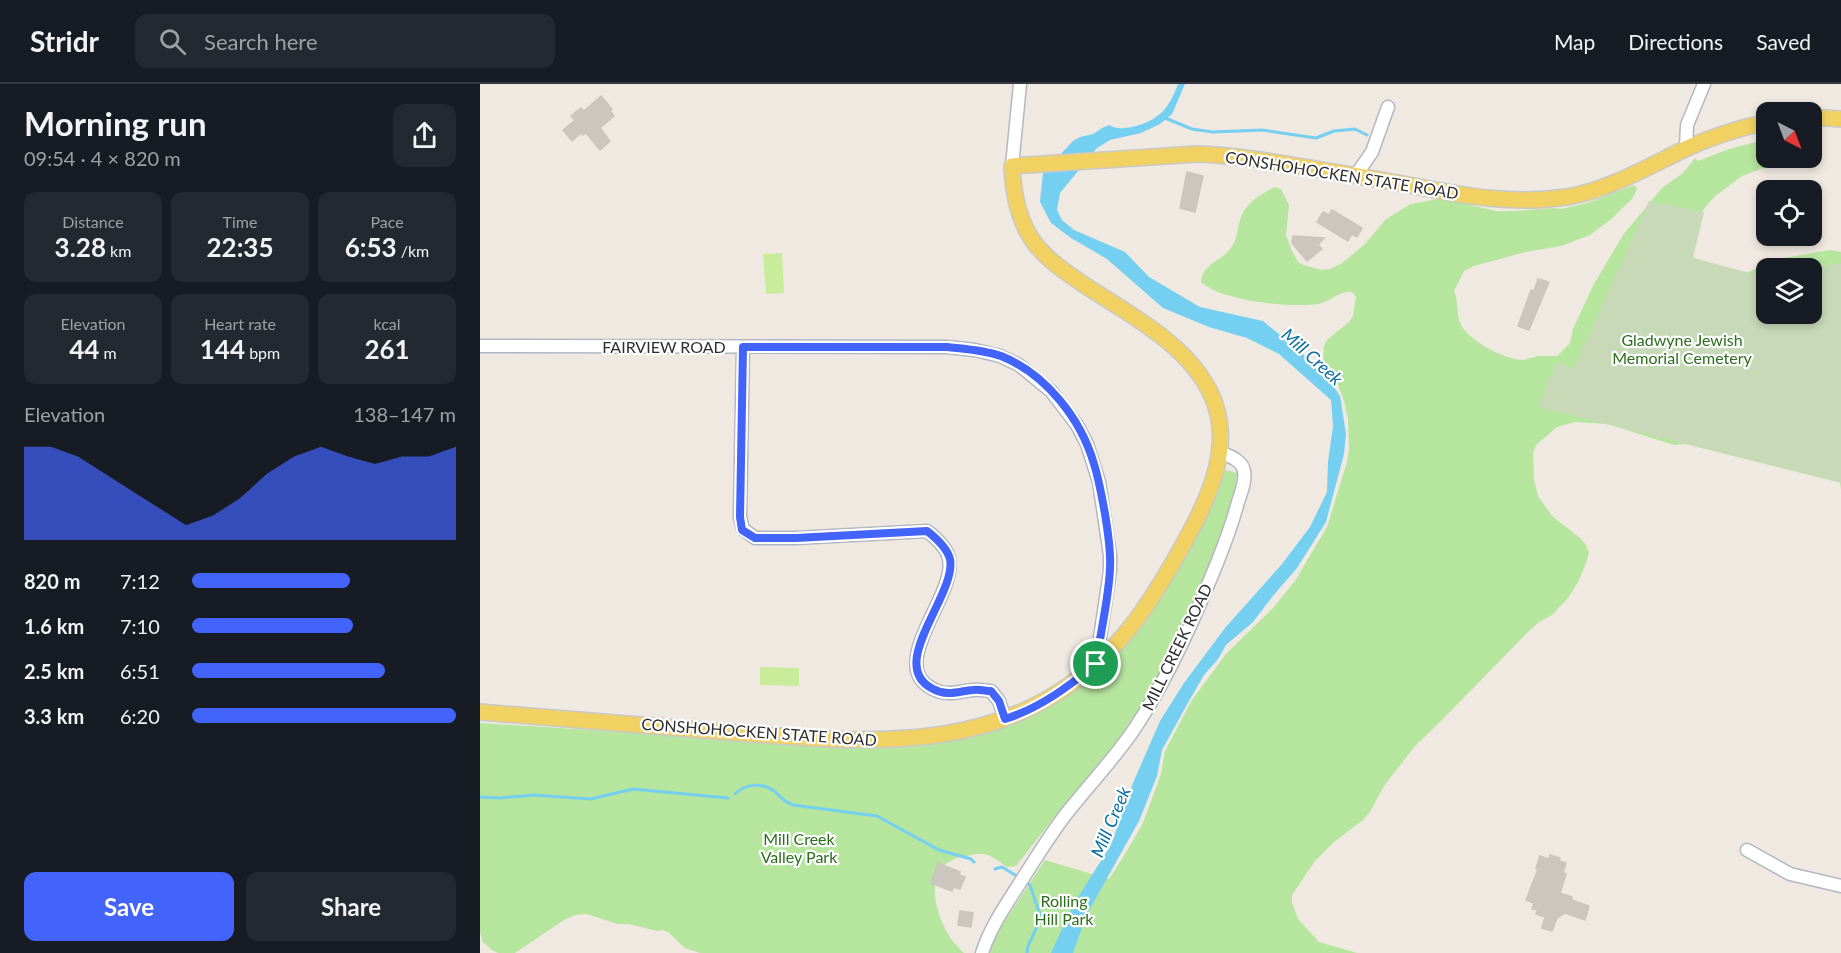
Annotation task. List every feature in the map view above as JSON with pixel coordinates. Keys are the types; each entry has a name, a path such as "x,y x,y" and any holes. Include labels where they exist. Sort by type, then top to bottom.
{"main road":[{"path":"1822,118 1841,119"},
{"name":"CONSHOHOCKEN STATE ROAD","path":"480,712 849,741 899,740 936,736 1005,719 1056,695 1096,664 1129,628 1171,566 1204,504 1220,452 1221,438 1217,411 1213,398 1199,374 1179,351 1165,339 1060,268 1040,250 1032,240 1020,215 1013,190 1011,166 1218,155 1356,175 1484,199 1535,200 1568,197 1595,190 1686,148 1756,125"}],"street":[{"path":"1011,166 1020,84"},
{"path":"1686,148 1687,124 1704,84"},
{"path":"1356,175 1371,152 1388,107"},
{"name":"FAIRVIEW ROAD","path":"480,346 947,347 1000,356 1019,365 1051,391 1077,425 1087,444 1099,482 1108,537 1110,571 1096,664"},
{"path":"743,347 740,517 742,530 755,538 927,531 939,541 950,558 950,569 948,581 917,648 917,669 921,680 934,690 956,694 974,690 991,691 999,701 1005,719"},
{"name":"MILL CREEK ROAD","path":"982,953 993,927 1025,874 1066,813 1107,766 1137,726 1170,669 1229,535 1244,484 1242,466 1232,457 1220,452"},
{"path":"1747,850 1790,873 1841,886"}],"green space":[{"name":"Rolling Hill Park","path":"1756,142 1756,168 1763,168 1742,176 1714,197 1695,220 1683,254 1743,275 1756,268 1756,324 1822,324 1822,258 1784,258 1830,250 1841,252 1841,489 1840,483 1831,470 1715,441 1674,445 1608,424 1575,422 1557,427 1536,445 1533,453 1534,480 1538,496 1552,516 1586,545 1589,552 1578,582 1568,598 1552,615 1539,622 1527,633 1415,746 1384,786 1370,812 1315,861 1292,895 1292,903 1298,919 1319,942 1357,953 988,953 993,939 1045,860 1109,879 1143,823 1161,774 1165,751 1192,700 1226,654 1274,607 1295,581 1327,527 1349,449 1348,419 1344,401 1338,385 1323,367 1324,346 1327,340 1350,321 1356,297 1352,292 1348,292 1318,304 1274,304 1224,294 1201,282 1205,271 1233,244 1241,217 1251,202 1275,187 1281,189 1289,205 1286,235 1292,251 1298,262 1322,270 1341,264 1365,244 1386,219 1411,204 1442,198 1496,211 1561,209 1587,203 1634,185 1637,189 1632,199 1590,235 1561,246 1525,252 1464,271 1454,291 1460,323 1464,329 1478,342 1497,353 1524,360 1538,356 1557,356 1570,343 1573,329 1594,284 1623,235 1662,188 1683,173 1695,158 1698,161"},
{"name":"Gladwyne Jewish Memorial Cemetery","path":"1649,201 1704,212 1693,258 1756,275 1756,324 1822,324 1822,266 1841,263 1841,483 1538,407 1556,363 1574,368"},
{"path":"782,253 784,293 766,294 763,254"},
{"name":"Mill Creek Valley Park","path":"1225,470 1237,473 1234,498 1208,574 1153,691 1122,742 1053,819 1016,866 1007,867 990,856 979,854 951,861 941,869 936,879 936,903 951,939 964,953 700,953 685,948 663,930 617,924 587,914 575,915 564,920 515,953 498,953 483,942 480,932 480,723 843,746 899,745 1069,693 1099,671 1128,641 1194,536"},
{"path":"760,667 799,668 799,686 760,685"}],"water":[{"path":"1178,84 1185,84 1172,114 1160,124 1141,133 1110,140 1097,148 1060,193 1057,210 1062,220 1074,230 1125,252 1149,277 1200,307 1263,321 1297,349 1326,375 1340,396 1346,434 1344,454 1326,522 1297,568 1253,622 1226,645 1218,659 1204,675 1162,750 1157,776 1139,821 1087,914 1073,953 1051,953 1073,905 1111,845 1133,783 1160,721 1184,683 1225,628 1282,564 1310,527 1327,492 1333,426 1331,400 1279,354 1247,338 1209,327 1163,308 1107,259 1071,238 1051,223 1040,202 1043,173 1073,141 1109,125 1123,128 1149,121 1166,107"}],"building":[{"path":"601,96 612,109 610,111 614,116 600,128 610,141 600,150 586,133 583,135 581,133 572,141 563,130 575,120 571,116 581,108 584,111"},
{"path":"1187,172 1203,176 1195,212 1180,208"},
{"path":"1332,210 1362,228 1357,237 1352,234 1348,241 1317,222 1323,212 1329,215"},
{"path":"1293,236 1324,238 1318,245 1322,249 1307,261 1292,243"},
{"path":"1538,279 1549,282 1529,330 1518,326 1531,290 1534,291"},
{"path":"1550,855 1566,863 1563,873 1566,874 1560,893 1589,906 1585,920 1565,913 1557,918 1552,931 1542,928 1545,917 1536,914 1538,910 1532,909 1534,903 1526,900 1538,869 1536,868 1540,856 1549,859"},
{"path":"938,863 960,872 959,875 965,877 960,889 954,887 952,891 931,883"},
{"path":"960,911 973,913 971,927 958,925"}],"waterway":[{"path":"1165,118 1192,129 1213,132 1262,130 1316,138 1334,131 1355,129 1367,135"},
{"path":"735,794 744,788 759,785 769,788 793,805 877,816 939,850 971,859 974,862"},
{"path":"480,797 534,795 591,799 633,789 728,798"},
{"path":"995,869 1002,867 1020,878"},
{"path":"1025,882 1030,885 1041,918 1027,953"}],"route":[{"path":"743,347 947,347 975,350 1000,356 1019,365 1051,391 1077,425 1087,444 1099,482 1108,537 1110,571 1096,664 1043,703 1005,719 999,701 991,691 974,690 956,694 934,690 921,680 917,669 917,648 948,581 950,569 950,558 939,541 927,531 755,538 742,530 740,517 743,347"}],"water label":[{"name":"Mill Creek","path":"1312,357"},
{"name":"Mill Creek","path":"1111,822"}]}
